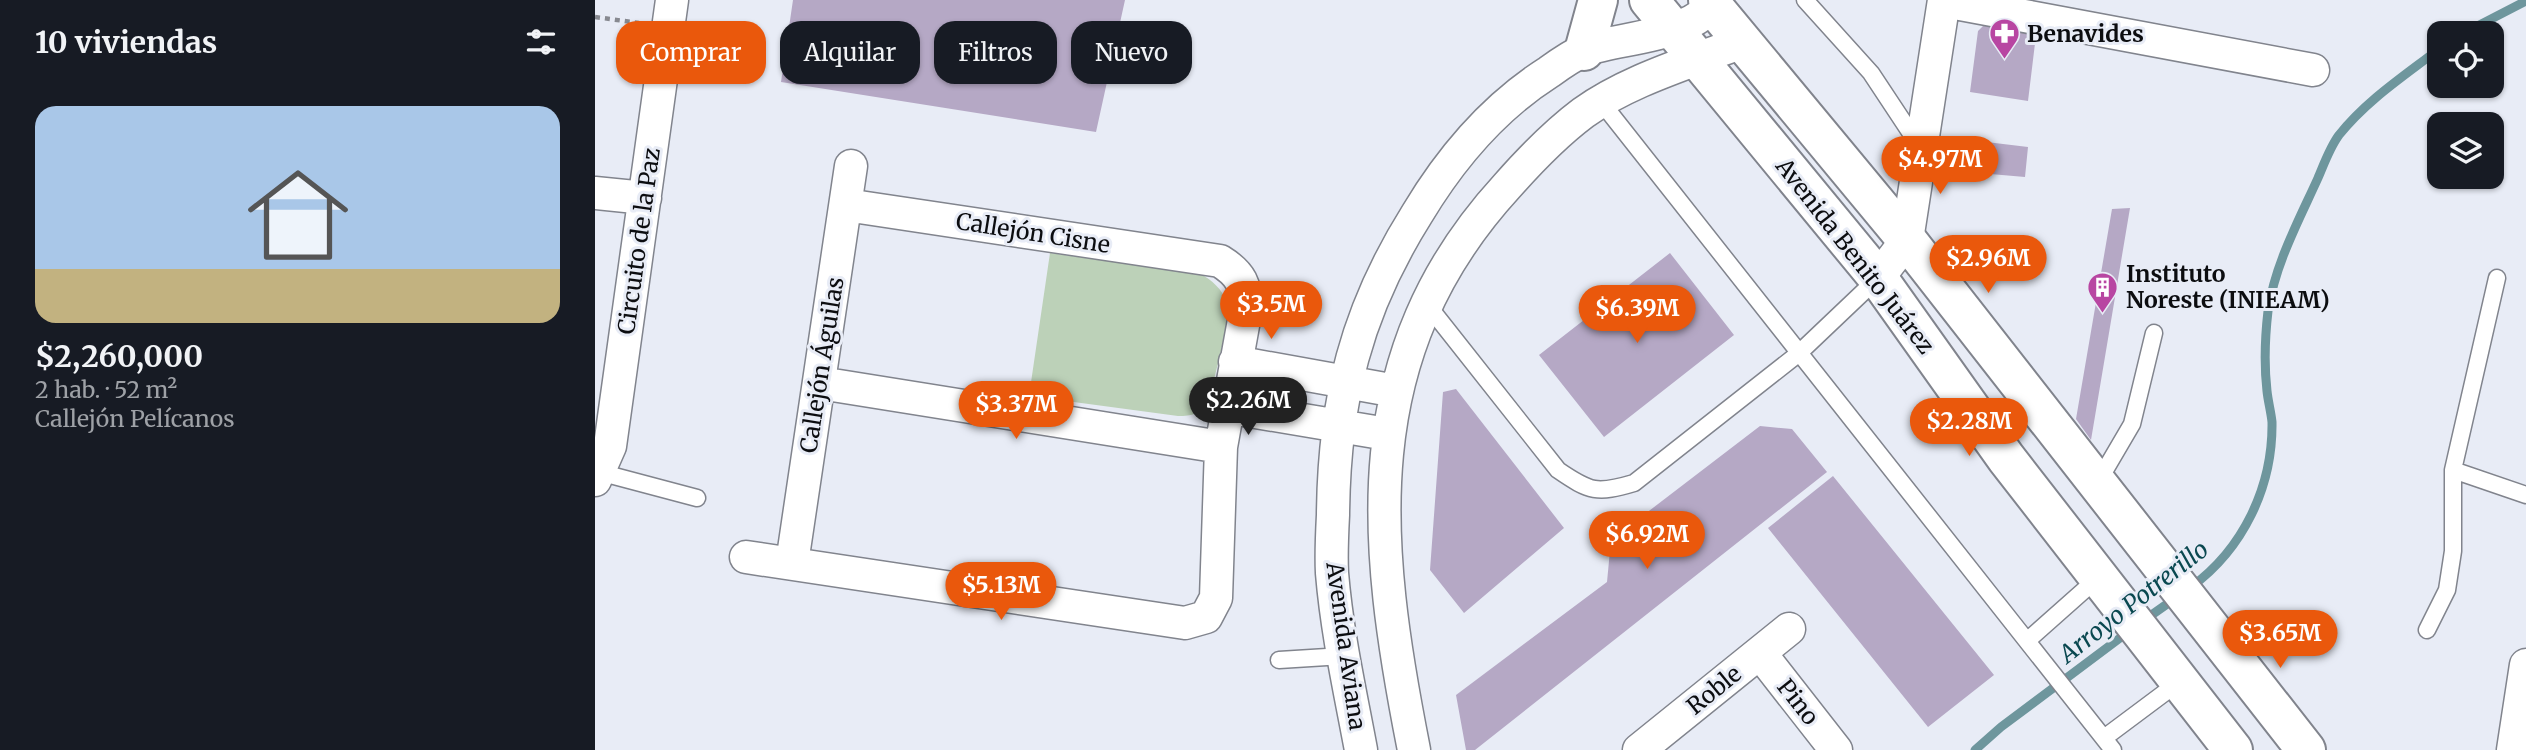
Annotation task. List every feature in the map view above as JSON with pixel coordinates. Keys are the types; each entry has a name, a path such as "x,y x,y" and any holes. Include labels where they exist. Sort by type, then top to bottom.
{"street":[{"path":"1584,51 1598,0"},
{"name":"Avenida Benito Juárez","path":"1649,0 1878,278 2006,458 2234,750"},
{"path":"1878,278 1907,240 1944,1 2313,69"},
{"path":"1673,31 1712,2"},
{"name":"Avenida Benito Juárez","path":"1712,2 1742,42 1907,240 2161,562 2208,627 2305,750"},
{"name":"Circuito de la Paz","path":"597,476 610,446 670,14"},
{"name":"Avenida Aviana","path":"1361,750 1343,656 1332,570 1338,426 1346,382 1375,287 1443,170 1497,112 1546,73 1584,51 1673,31"},
{"name":"Avenida Aviana","path":"1414,750 1393,643 1384,564 1384,476 1387,434 1396,391 1426,303 1455,251 1489,206 1538,152 1584,113 1662,73 1742,42"},
{"name":"Callejón Águilas","path":"792,564 851,166"},
{"path":"595,193 645,198"},
{"name":"Callejón Cisne","path":"846,205 1220,261 1235,271 1246,287 1246,309 1235,362"},
{"path":"746,557 1185,623 1206,617 1216,598 1221,447 1235,362 1396,391"},
{"path":"820,383 1221,447"},
{"path":"1226,407 1387,434"},
{"name":"Roble","path":"1639,750 1789,629"},
{"name":"Pino","path":"1760,653 1836,750"},
{"path":"2513,750 2526,665"}],"lane":[{"path":"1805,0 1871,73 1920,146"},
{"path":"1602,103 2108,744 2172,673"},
{"path":"1426,303 1558,470 1581,485 1605,491 1635,483 1798,354 1878,278"},
{"path":"2427,630 2447,590 2453,551 2453,470 2497,278"},
{"path":"2098,482 2132,424 2154,333"},
{"path":"2453,470 2526,495"},
{"path":"597,476 697,498"},
{"path":"2028,640 2107,587"},
{"path":"1279,660 1343,656"}],"path":[{"path":"595,17 670,14"}],"green space":[{"path":"1050,253 1201,274 1216,285 1226,302 1226,325 1209,402 1203,409 1192,415 1178,416 1029,396"}],"building":[{"path":"793,0 1125,0 1120,21 1071,21 1071,84 1107,84 1096,132 794,84 920,84 920,21 790,21"},
{"name":"Benavides","path":"1988,21 2037,27 2028,101 1970,92 1978,31"},
{"path":"1970,140 2028,147 2025,177 1967,172"},
{"name":"Instituto Noreste (INIEAM)","path":"2130,208 2091,440 2076,419 2112,209"},
{"path":"1670,253 1734,335 1604,437 1539,355"},
{"path":"1456,389 1564,528 1464,613 1430,570 1443,392"},
{"path":"1760,426 1792,429 1827,472 1475,750 1466,750 1456,695 1607,582 1611,540"},
{"path":"1833,476 1994,675 1928,727 1768,528"}],"waterway":[{"name":"Arroyo Potrerillo","path":"2487,21 2526,1"},
{"name":"Arroyo Potrerillo","path":"2191,587 2226,554 2240,535 2261,493 2271,446 2272,422 2265,361 2271,294 2289,243 2327,156 2350,122 2386,89 2427,58"},
{"name":"Arroyo Potrerillo","path":"2143,621 2177,597"},
{"name":"Arroyo Potrerillo","path":"1975,750 2001,727 2128,632"}],"place":[{"name":"Benavides","path":"2004,61"},
{"name":"Instituto Noreste (INIEAM)","path":"2103,314"}]}
